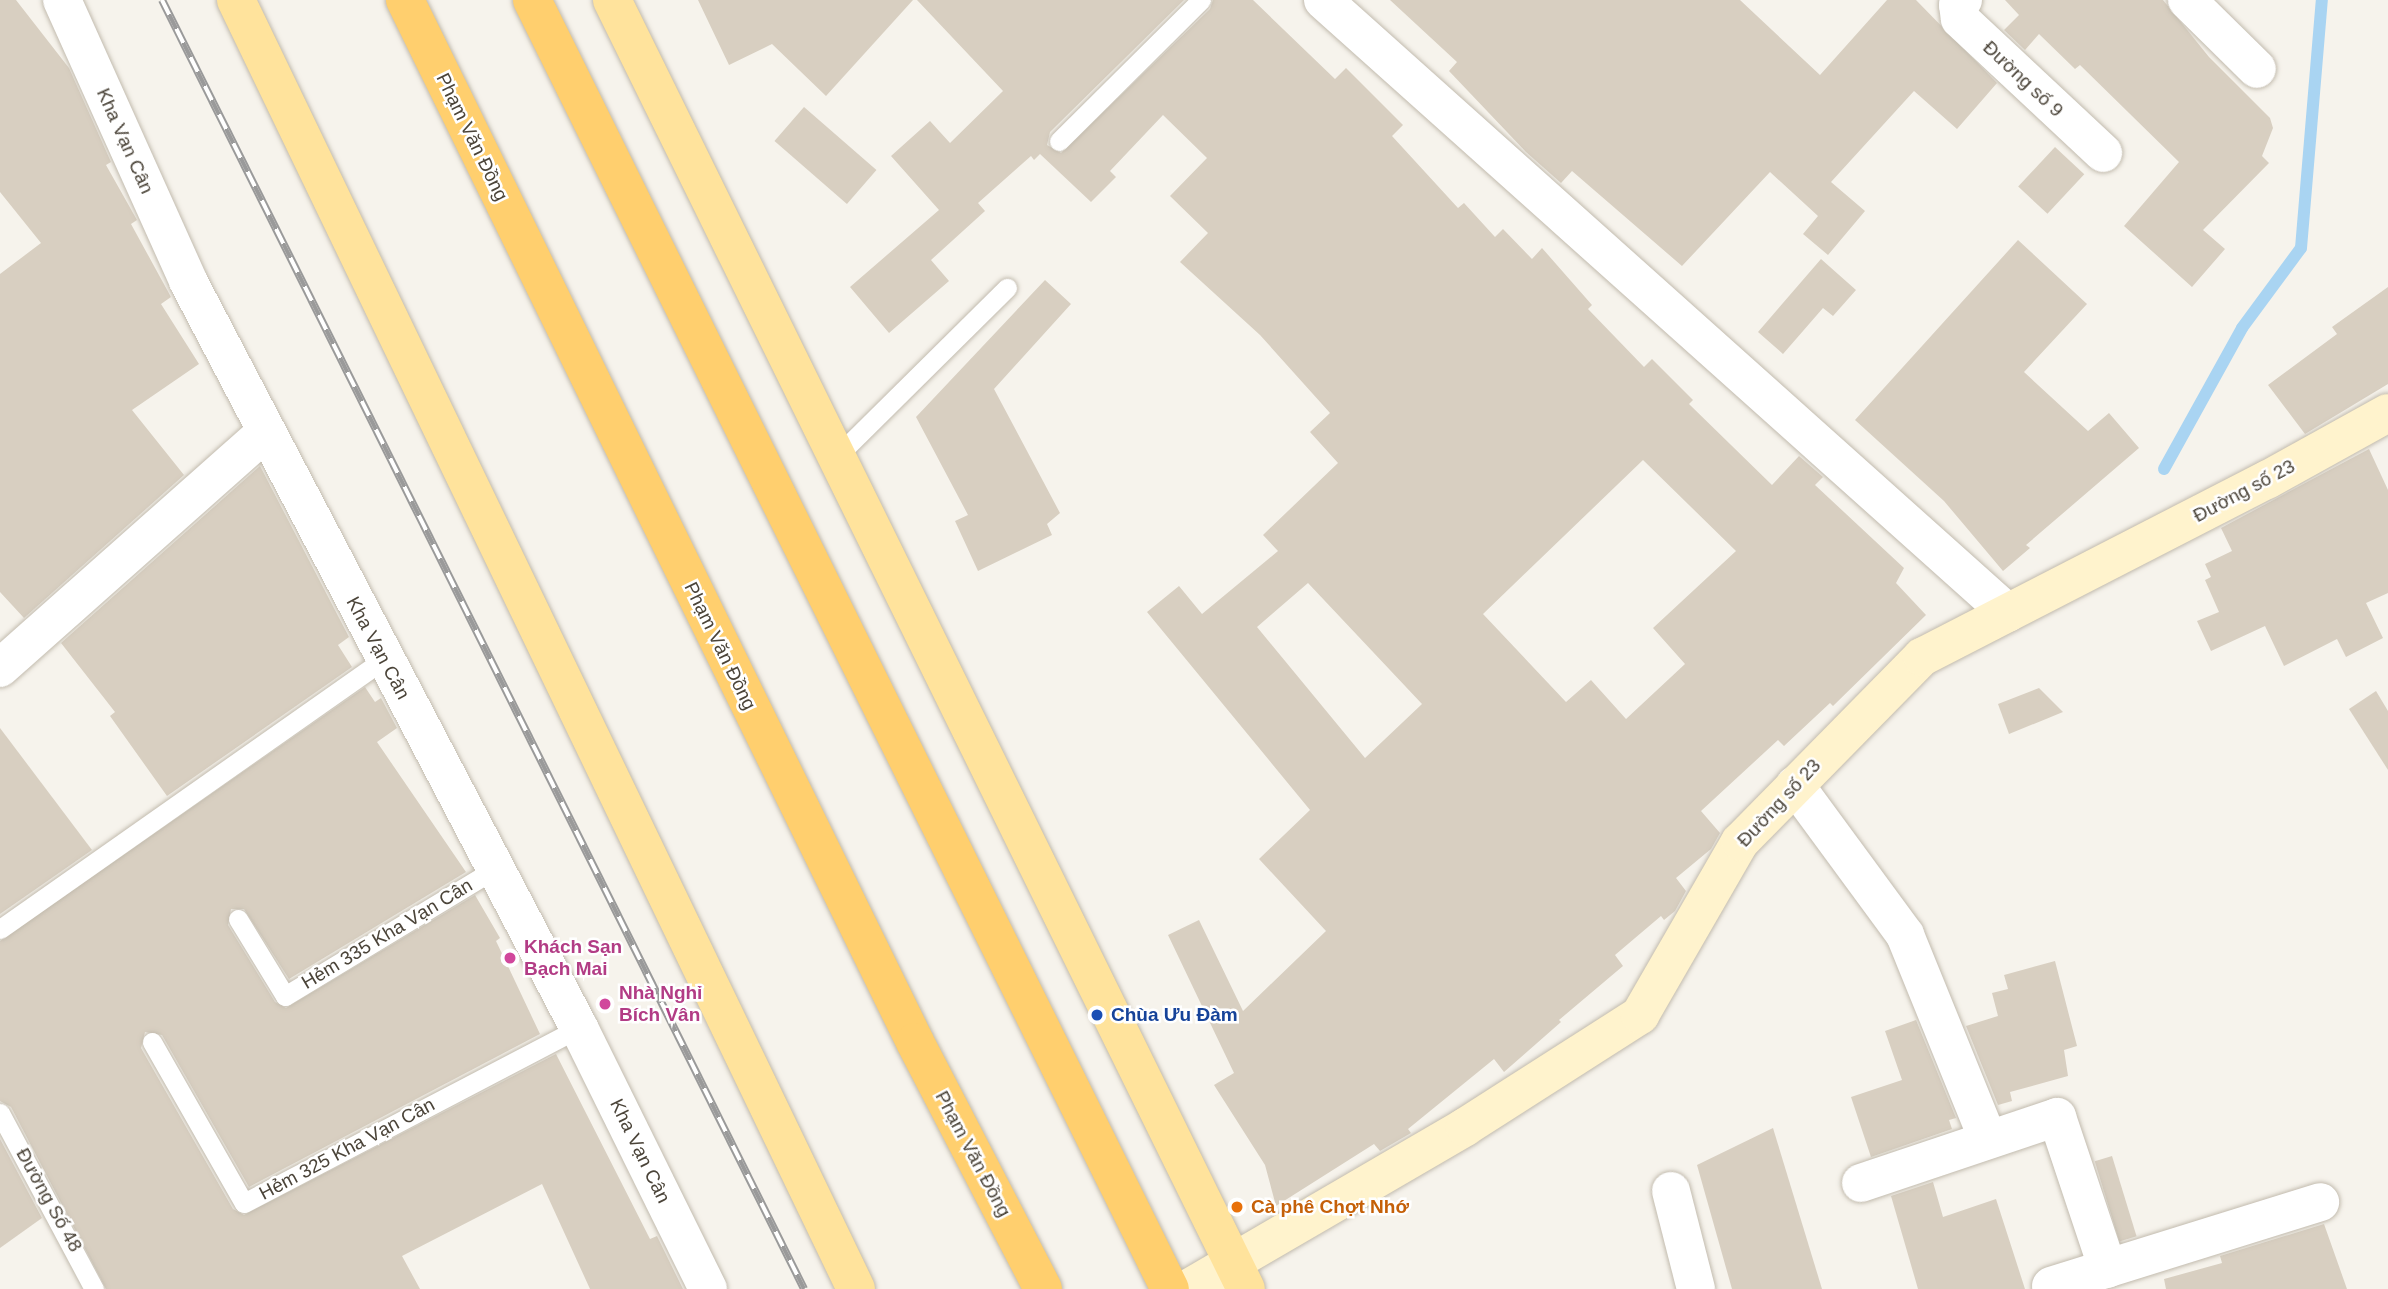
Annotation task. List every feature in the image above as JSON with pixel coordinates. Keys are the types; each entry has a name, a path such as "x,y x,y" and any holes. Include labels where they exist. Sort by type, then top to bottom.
{"highway":[{"name":"Phạm Văn Đồng","path":"405,0 909,1030 1043,1289"},
{"path":"532,0 1170,1289"}],"main road":[{"path":"236,0 856,1289"},
{"path":"611,0 1239,1275"}],"street":[{"name":"Kha Vạn Cân","path":"62,0 188,281 265,433 579,1028 708,1289"},
{"path":"1323,0 2008,612"},
{"name":"Đường số 9","path":"1963,0 1958,15 1967,27 2103,153"},
{"path":"2188,0 2257,69"},
{"name":"Đường số 23","path":"1188,1289 1239,1275 1640,1015 1740,842 1922,657 2267,481 2388,413"},
{"path":"0,668 265,433"},
{"path":"1795,785 1905,935 1987,1137"},
{"path":"1861,1182 1987,1137 2057,1117 2108,1269"},
{"path":"1671,1191 1696,1289"},
{"path":"2051,1286 2320,1202"}],"lane":[{"path":"1059,141 1201,0"},
{"path":"835,458 1007,288"},
{"path":"0,929 384,659"},
{"name":"Hẻm 335 Kha Vạn Cân","path":"238,919 285,996 495,869"},
{"name":"Hẻm 325 Kha Vạn Cân","path":"152,1042 244,1203 579,1028"},
{"name":"Đường Số 48","path":"0,1113 94,1289"}],"building":[{"path":"0,0 16,0 69,68 111,162 106,165 137,220 131,224 171,297 161,304 199,364 132,410 184,475 24,618 0,592 0,274 41,243 0,192"},
{"path":"698,0 913,0 826,96 772,44 729,65"},
{"path":"917,0 1184,0 1050,132 1047,145 1061,153 1210,9 1213,0 1253,0 1335,79 1346,68 1403,125 1392,136 1458,208 1464,203 1495,237 1503,229 1532,259 1542,248 1592,305 1588,309 1644,367 1652,359 1693,400 1689,404 1772,485 1799,456 1823,477 1815,485 1904,568 1896,583 1926,615 1833,706 1830,703 1784,746 1778,740 1701,811 1720,833 1711,849 1676,878 1686,891 1675,911 1664,920 1661,916 1615,955 1623,966 1559,1020 1561,1022 1504,1072 1494,1059 1408,1129 1411,1133 1380,1151 1374,1144 1276,1206 1265,1165 1214,1085 1234,1073 1168,935 1199,920 1243,1011 1326,931 1259,859 1310,810 1147,612 1179,586 1202,614 1278,551 1263,535 1338,463 1310,432 1330,413 1260,335 1180,262 1208,233 1170,196 1207,158 1163,115 1110,171 1116,177 1091,202 1040,154 1034,160 1031,156 978,203 985,211 931,260 949,281 889,333 850,287 939,210 891,156 930,121 950,143 1003,91","holes":["1643,460 1736,551 1653,628 1685,664 1626,719 1591,680 1566,702 1483,614","1308,583 1422,704 1365,758 1257,627"]},
{"path":"1390,0 1740,0 1820,75 1887,0 1916,0 1997,83 1957,129 1914,91 1831,182 1865,211 1828,255 1803,234 1818,216 1770,172 1682,266 1572,171 1561,183 1526,152 1449,71 1457,62"},
{"path":"2005,0 2163,0 2209,57 2270,118 2273,128 2262,156 2269,163 2203,230 2225,249 2192,287 2124,226 2179,162 2080,65 2075,69 2039,34 2025,50 2004,30 2019,15"},
{"path":"804,107 876,170 847,204 774,141"},
{"path":"2055,147 2084,174 2047,214 2018,186"},
{"path":"2018,240 2087,304 2024,372 2088,431 2109,413 2139,448 2026,545 2030,548 2003,571 1944,501 1855,420"},
{"path":"1821,259 1856,290 1833,316 1823,308 1783,354 1758,332"},
{"path":"1045,280 1071,304 994,389 1060,513 1047,524 1052,535 978,571 955,521 968,515 916,417"},
{"path":"2388,287 2388,384 2305,434 2268,385 2337,334 2332,327"},
{"path":"2369,449 2388,490 2388,593 2366,603 2383,638 2346,657 2337,639 2284,666 2265,626 2211,651 2197,621 2219,612 2205,580 2211,577 2205,564 2232,551 2221,528"},
{"path":"260,466 349,637 338,645 352,667 167,796 110,716 115,712 61,643"},
{"path":"365,687 375,702 381,698 397,728 377,742 466,872 289,979 244,909 231,909 228,925 275,1002 286,1008 475,895 500,938 496,941 540,1034 249,1187 162,1035 145,1032 141,1048 233,1209 244,1215 556,1054 650,1239 657,1236 683,1289 590,1289 542,1184 402,1256 420,1289 106,1289 11,1107 0,1101 0,941"},
{"path":"2039,688 2063,712 2009,734 1998,704"},
{"path":"2376,691 2388,711 2388,770 2349,709"},
{"path":"0,728 92,850 0,914"},
{"path":"2055,961 2077,1046 2064,1050 2068,1076 2010,1092 2012,1101 1998,1105 1966,1026 1998,1016 1992,993 2008,989 2004,975"},
{"path":"1916,1020 1956,1118 1949,1120 1952,1129 1871,1157 1851,1097 1902,1080 1885,1031"},
{"path":"1773,1128 1822,1289 1732,1289 1697,1165"},
{"path":"0,1139 42,1218 0,1248"},
{"path":"2112,1156 2137,1236 2119,1242 2095,1161"},
{"path":"1933,1182 1943,1217 1996,1199 2025,1289 1918,1289 1891,1196"},
{"path":"2324,1224 2347,1289 2166,1289 2164,1279 2222,1263 2220,1256"}],"waterway":[{"path":"2164,469 2242,328 2301,248 2322,0"}],"railway":[{"path":"162,0 804,1289"}],"place":[{"name":"Khách Sạn Bạch Mai","path":"510,958"},
{"name":"Nhà Nghỉ Bích Vân","path":"605,1004"},
{"name":"Chùa Ưu Đàm","path":"1097,1015"},
{"name":"Cà phê Chợt Nhớ","path":"1237,1207"}]}
